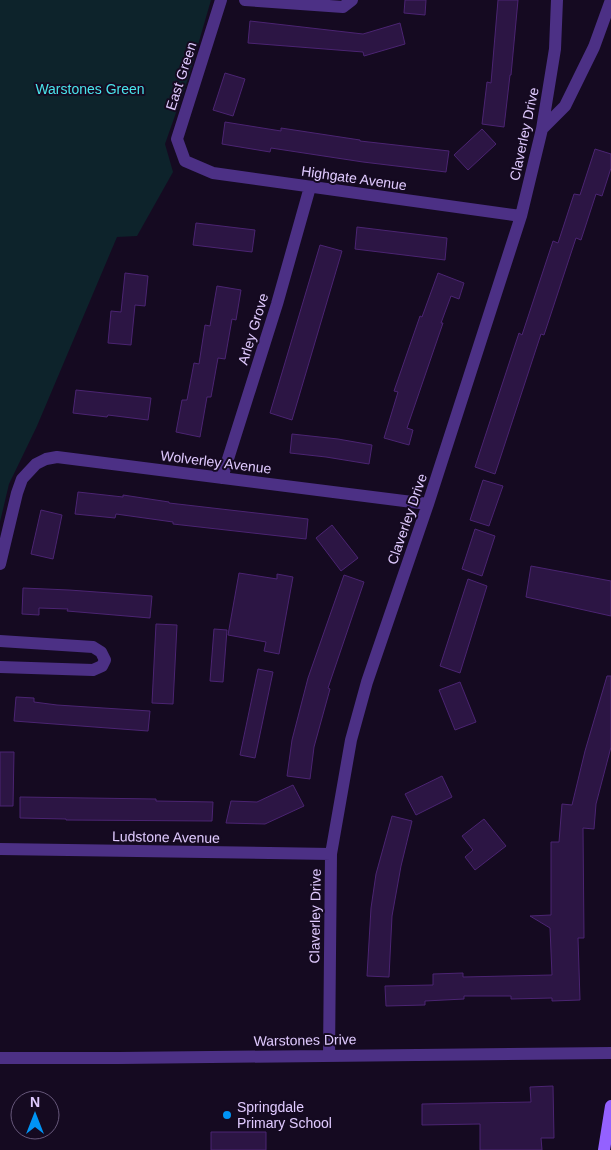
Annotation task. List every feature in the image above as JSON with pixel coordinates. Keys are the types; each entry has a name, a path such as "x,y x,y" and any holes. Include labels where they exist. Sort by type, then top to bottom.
{"street":[{"name":"East Green","path":"185,161 177,139 221,0"},
{"path":"245,0 343,7 352,0"},
{"name":"Claverley Drive","path":"329,1055 331,854 351,740 367,682 428,504 521,216 542,129 555,49 557,0"},
{"path":"542,129 565,106 594,47 611,0"},
{"name":"Highgate Avenue","path":"185,161 213,173 521,216"},
{"name":"Arley Grove","path":"222,478 277,304 310,187"},
{"name":"Wolverley Avenue","path":"0,564 22,479 36,464 46,459 57,457 428,504"},
{"path":"0,641 93,646 101,652 105,660 102,666 94,670 0,667"},
{"name":"Ludstone Avenue","path":"0,849 331,854"},
{"name":"Warstones Drive","path":"0,1058 611,1053"},
{"path":"607,1147 611,1106"}],"green space":[{"name":"Warstones Green","path":"0,0 211,0 189,76 165,144 173,172 137,236 117,237 37,426 9,484 0,522"}],"building":[{"path":"405,0 426,0 425,15 404,13"},
{"path":"498,0 518,0 504,127 482,124 487,82 491,83"},
{"path":"250,21 363,34 400,23 405,44 364,56 363,52 248,43"},
{"path":"225,73 245,79 233,116 213,110"},
{"path":"225,122 281,131 281,128 360,141 449,151 446,172 271,148 270,152 222,144"},
{"path":"482,129 496,144 468,170 454,155"},
{"path":"595,149 611,154 611,168 602,196 596,194 581,240 576,238 544,335 541,334 495,474 475,467 519,333 522,335 553,241 558,243 574,194 580,195"},
{"path":"196,223 255,230 252,252 193,245"},
{"path":"357,227 447,238 445,260 355,249"},
{"path":"320,245 342,251 292,420 270,413"},
{"path":"125,273 148,276 145,306 135,305 131,345 108,343 111,311 121,312"},
{"path":"438,273 464,283 459,299 451,296 441,323 443,323 407,428 413,430 409,445 384,438 398,392 394,391 420,316 422,317"},
{"path":"217,286 241,290 236,320 232,319 225,359 218,358 211,397 207,397 200,437 176,432 182,400 187,400 194,363 199,364 205,325 210,326"},
{"path":"76,390 151,398 148,420 73,413"},
{"path":"292,434 372,445 369,464 290,453"},
{"path":"483,480 503,486 489,526 470,520"},
{"path":"78,492 123,497 123,495 169,503 308,519 306,539 173,524 173,522 116,514 115,518 75,514"},
{"path":"41,510 62,515 53,559 31,554"},
{"path":"332,525 358,558 341,571 316,538"},
{"path":"475,529 495,536 482,576 462,569"},
{"path":"531,566 611,581 611,616 526,597"},
{"path":"239,573 277,579 277,574 293,577 279,654 264,651 266,642 228,635"},
{"path":"344,575 364,582 328,688 330,689 314,747 310,779 287,776 292,740 308,678"},
{"path":"468,579 487,586 460,673 440,666"},
{"path":"23,588 152,596 150,618 67,611 68,609 39,608 39,615 22,614"},
{"path":"156,624 177,625 173,704 152,703"},
{"path":"214,629 227,630 223,682 210,681"},
{"path":"258,669 273,672 255,758 240,755"},
{"path":"607,676 611,676 611,747 596,804 594,829 583,828 584,938 578,938 580,1000 552,1001 552,998 511,999 511,996 464,996 464,999 425,1001 425,1005 386,1006 385,986 433,985 433,974 463,973 463,977 552,975 550,928 530,916 551,915 551,842 559,842 562,804 572,805 585,751"},
{"path":"460,682 476,722 455,730 439,690"},
{"path":"16,697 34,698 34,702 57,705 150,711 148,731 14,721"},
{"path":"0,752 14,752 13,806 0,806"},
{"path":"442,776 452,797 416,815 405,794"},
{"path":"293,785 304,806 265,824 226,823 231,801 257,802"},
{"path":"20,797 156,799 156,801 213,802 212,821 20,818"},
{"path":"392,816 412,821 392,916 389,977 367,976 371,908 376,874"},
{"path":"484,819 506,846 475,870 465,857 473,850 462,836"},
{"path":"553,1086 554,1138 541,1138 542,1150 480,1150 480,1124 422,1125 422,1104 531,1102 530,1087"},
{"path":"211,1132 266,1132 266,1150 211,1150"}],"place":[{"name":"Springdale Primary School","path":"227,1115"}]}
